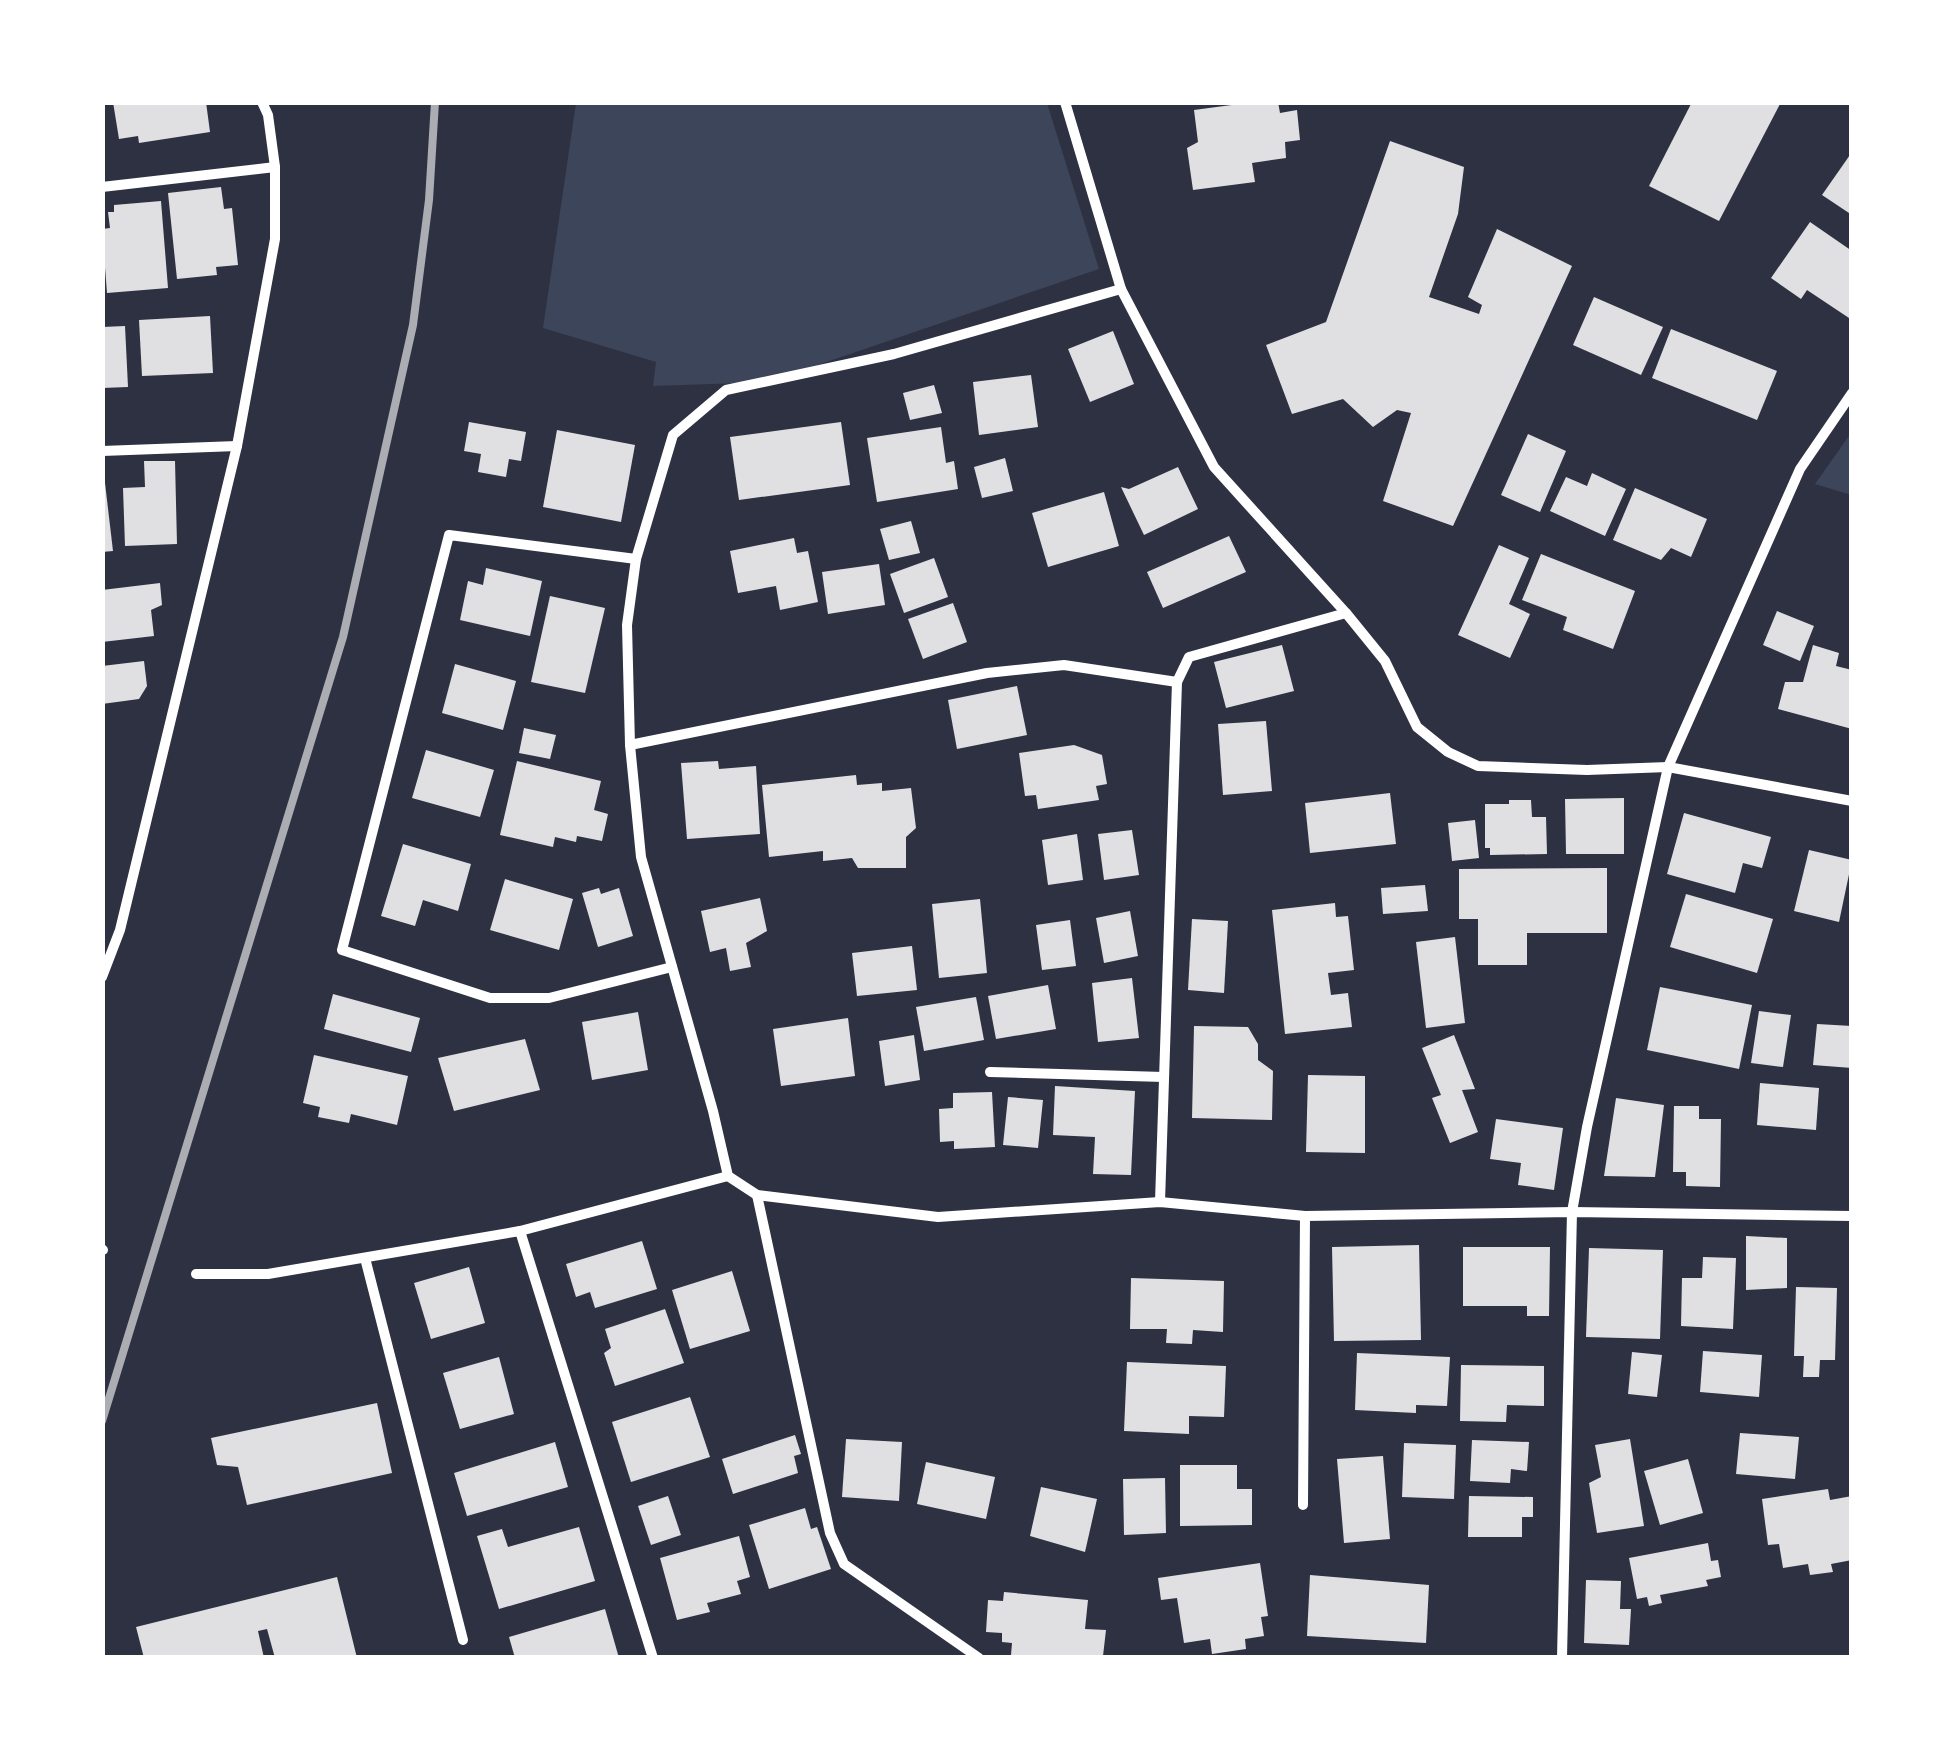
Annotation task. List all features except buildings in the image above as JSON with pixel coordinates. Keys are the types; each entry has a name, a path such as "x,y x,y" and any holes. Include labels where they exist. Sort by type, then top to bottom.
{"street":[{"path":"102,976 120,930 237,446 275,239 274,166 268,115 262,102"},
{"path":"1065,102 1121,288 1214,467 1385,661 1418,726 1448,752 1478,766 1588,770 1668,767 1852,802"},
{"path":"102,187 274,166"},
{"path":"1121,288 894,354 726,390 673,435 636,559 627,625 630,745 640,857 714,1111 728,1176 757,1195 938,1217 1160,1202 1305,1216 1572,1212 1852,1216"},
{"path":"1562,1658 1572,1212 1587,1127 1668,767 1800,469 1852,393"},
{"path":"102,451 237,446"},
{"path":"636,559 450,535 342,950 490,998 549,998 672,968"},
{"path":"1160,1202 1176,682 1189,657 1346,613"},
{"path":"630,745 986,673 1064,665 1176,682"},
{"path":"990,1072 1164,1077"},
{"path":"196,1274 268,1274 520,1231 728,1176"},
{"path":"757,1195 830,1533 844,1564 979,1658"},
{"path":"1303,1505 1305,1216"},
{"path":"520,1231 652,1658"},
{"path":"365,1258 463,1640"}],"shaded area":[{"path":"576,103 1047,103 1099,269 768,382 653,386 656,362 543,328"},
{"path":"1851,433 1851,495 1815,484"}],"railway":[{"path":"102,1421 343,637 413,325 429,200 435,102"}]}
